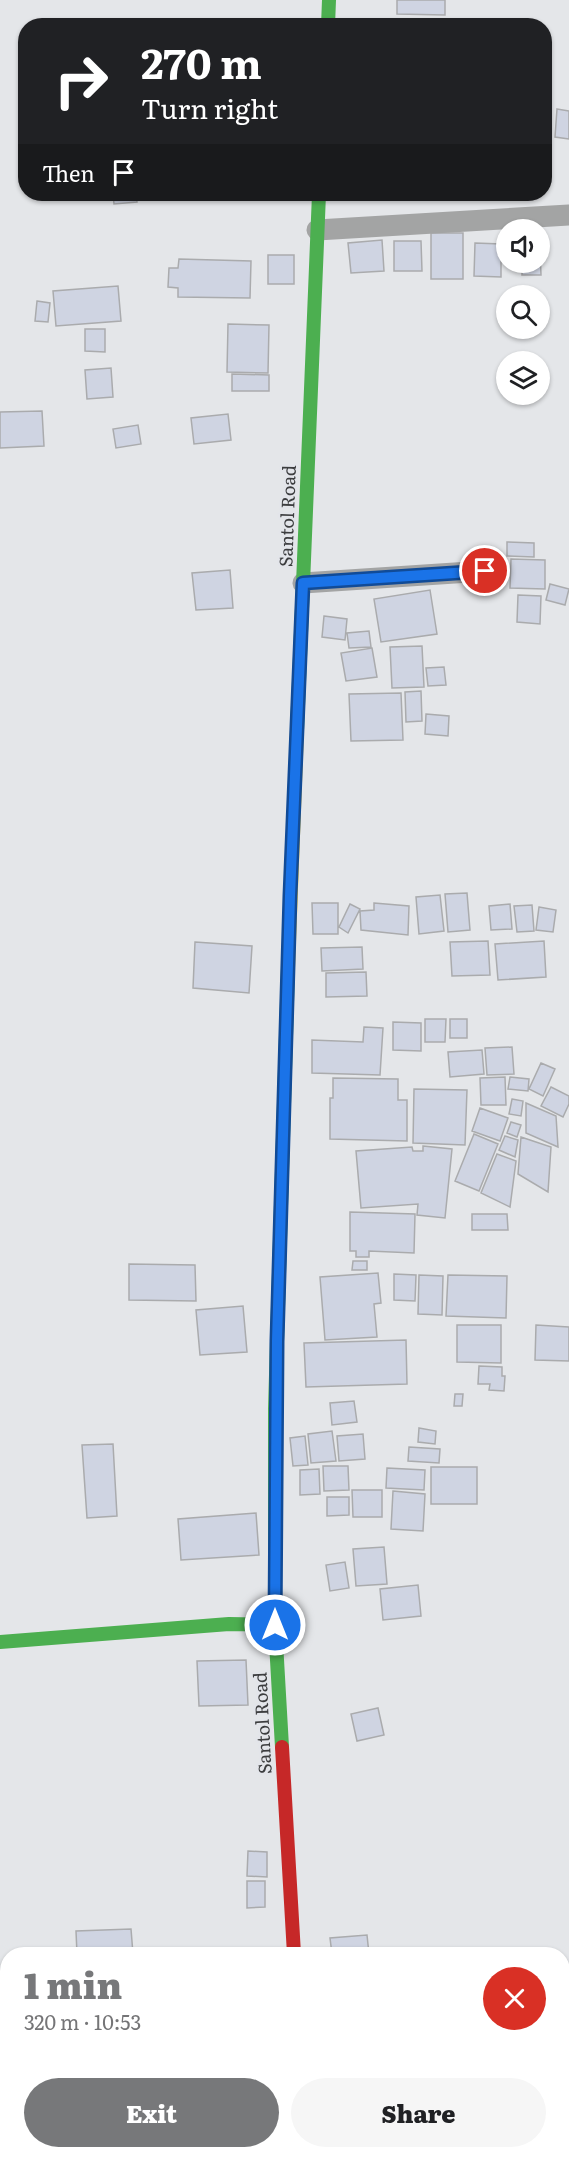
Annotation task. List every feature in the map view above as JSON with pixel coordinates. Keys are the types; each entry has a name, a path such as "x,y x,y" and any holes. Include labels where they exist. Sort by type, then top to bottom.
{"main road":[{"path":"328,18 329,0"},
{"name":"Santol Road","path":"294,1947 275,1625 277,1362 290,896 319,201"},
{"path":"0,1642 229,1624 275,1625"}],"street":[{"path":"317,230 569,215"},
{"path":"303,583 485,571"}],"building":[{"path":"397,0 445,0 445,15 397,14"},
{"path":"557,109 569,111 569,139 555,137"},
{"path":"114,201 137,202 114,204"},
{"path":"431,233 463,233 463,279 431,279"},
{"path":"382,240 384,271 351,273 348,243"},
{"path":"394,241 421,241 422,271 394,271"},
{"path":"475,243 496,244 496,273 501,273 501,277 474,276"},
{"path":"268,255 294,255 294,284 268,284"},
{"path":"179,259 251,261 250,298 178,297 178,288 168,287 169,268 178,268"},
{"path":"522,273 541,273 541,275 522,275"},
{"path":"118,286 121,321 56,326 53,291"},
{"path":"37,301 50,303 48,322 35,321"},
{"path":"228,324 269,325 268,373 227,372"},
{"path":"85,329 105,329 105,352 85,351"},
{"path":"111,368 113,397 87,399 85,370"},
{"path":"232,374 269,375 269,391 232,391"},
{"path":"42,411 44,446 0,448 0,412"},
{"path":"228,414 231,440 194,444 191,418"},
{"path":"138,425 141,444 116,448 113,429"},
{"path":"507,542 534,543 534,557 507,556"},
{"path":"511,559 545,560 545,589 510,588"},
{"path":"230,570 233,608 196,610 192,573"},
{"path":"550,584 569,589 565,605 546,600"},
{"path":"430,590 437,634 381,642 374,599"},
{"path":"518,595 541,596 540,624 517,622"},
{"path":"324,616 347,619 345,640 322,637"},
{"path":"369,631 371,647 349,648 347,633"},
{"path":"422,646 424,687 392,688 390,647"},
{"path":"372,648 377,677 346,681 341,653"},
{"path":"444,667 446,685 428,686 426,668"},
{"path":"421,691 422,721 406,722 405,692"},
{"path":"401,693 403,740 351,741 349,694"},
{"path":"426,714 449,716 448,736 425,734"},
{"path":"467,893 470,930 448,932 445,894"},
{"path":"440,895 444,931 419,934 416,897"},
{"path":"312,903 338,903 338,934 313,934"},
{"path":"374,903 409,906 408,935 361,930 360,911 374,910"},
{"path":"350,904 360,909 348,933 339,927"},
{"path":"510,904 512,929 491,930 489,906"},
{"path":"532,905 534,931 517,932 514,906"},
{"path":"539,907 556,910 553,932 536,930"},
{"path":"488,941 490,975 452,976 450,942"},
{"path":"544,941 546,977 498,980 495,944"},
{"path":"195,942 252,946 249,993 193,988"},
{"path":"362,947 363,969 322,971 321,948"},
{"path":"366,972 367,996 326,997 326,973"},
{"path":"425,1019 446,1019 445,1042 425,1042"},
{"path":"450,1019 467,1019 467,1038 450,1038"},
{"path":"393,1022 421,1023 421,1051 393,1050"},
{"path":"364,1027 383,1028 380,1075 312,1073 312,1040 363,1042"},
{"path":"512,1047 514,1074 487,1075 485,1048"},
{"path":"482,1050 484,1074 450,1077 448,1052"},
{"path":"541,1063 555,1069 543,1096 529,1089"},
{"path":"505,1077 506,1105 481,1105 480,1078"},
{"path":"510,1077 529,1079 528,1091 508,1089"},
{"path":"333,1078 398,1079 398,1100 407,1100 407,1141 330,1139 330,1098 333,1098"},
{"path":"551,1087 569,1096 569,1104 563,1117 541,1106"},
{"path":"414,1089 467,1090 465,1145 413,1143"},
{"path":"512,1099 523,1101 521,1116 509,1114"},
{"path":"526,1103 556,1116 558,1147 526,1133"},
{"path":"480,1108 508,1118 500,1141 472,1131"},
{"path":"511,1122 521,1125 517,1137 507,1133"},
{"path":"474,1134 498,1144 479,1191 455,1181"},
{"path":"505,1136 518,1140 515,1157 499,1150"},
{"path":"521,1137 551,1147 548,1192 518,1174"},
{"path":"423,1146 452,1149 445,1218 417,1215 418,1204 361,1208 356,1151 412,1147 413,1151 423,1151"},
{"path":"497,1154 516,1161 510,1207 481,1193"},
{"path":"350,1212 415,1214 414,1253 369,1251 369,1257 356,1257 356,1251 350,1251"},
{"path":"472,1214 507,1214 508,1230 472,1230"},
{"path":"353,1261 367,1261 367,1270 352,1270"},
{"path":"129,1264 195,1265 196,1301 129,1300"},
{"path":"378,1273 381,1303 374,1304 377,1337 325,1340 320,1277"},
{"path":"394,1274 416,1275 415,1301 394,1300"},
{"path":"419,1275 443,1276 442,1315 418,1314"},
{"path":"448,1275 507,1276 506,1318 446,1316"},
{"path":"243,1306 247,1352 200,1355 196,1310"},
{"path":"457,1325 501,1325 501,1363 457,1362"},
{"path":"536,1325 569,1327 569,1361 535,1360"},
{"path":"406,1340 407,1384 306,1387 304,1343"},
{"path":"479,1366 502,1367 502,1376 505,1376 504,1391 489,1390 490,1384 478,1384"},
{"path":"455,1394 463,1394 462,1406 454,1406"},
{"path":"354,1401 357,1422 332,1425 330,1403"},
{"path":"419,1428 436,1431 435,1444 418,1442"},
{"path":"332,1431 336,1461 311,1463 308,1434"},
{"path":"363,1434 365,1459 339,1461 337,1436"},
{"path":"305,1436 308,1465 293,1466 290,1438"},
{"path":"113,1444 117,1516 87,1518 82,1445"},
{"path":"409,1447 440,1449 439,1463 408,1461"},
{"path":"323,1466 348,1466 349,1490 324,1491"},
{"path":"431,1467 477,1467 477,1504 431,1504"},
{"path":"387,1468 425,1470 424,1490 386,1488"},
{"path":"319,1469 320,1494 300,1495 300,1470"},
{"path":"352,1490 382,1490 382,1517 353,1517"},
{"path":"393,1491 425,1494 423,1531 391,1529"},
{"path":"327,1497 349,1497 349,1515 327,1516"},
{"path":"256,1513 259,1555 181,1560 178,1519"},
{"path":"384,1547 387,1584 356,1586 353,1549"},
{"path":"345,1562 349,1588 330,1591 326,1565"},
{"path":"418,1585 421,1616 383,1620 380,1589"},
{"path":"246,1660 248,1705 199,1706 197,1661"},
{"path":"378,1708 384,1735 357,1741 351,1714"},
{"path":"248,1851 267,1852 267,1877 247,1876"},
{"path":"247,1881 265,1881 265,1907 247,1908"},
{"path":"131,1929 132,1947 77,1947 76,1931"},
{"path":"367,1935 368,1947 331,1947 330,1938"}],"traffic: fast":[{"path":"328,18 329,0"},
{"path":"297,730 319,201"},
{"path":"282,1747 275,1625 275,1409 288,968"},
{"path":"0,1642 229,1624 275,1625"}],"traffic: slow":[{"path":"288,968 297,730"}],"traffic: jam":[{"path":"282,1747 294,1947"}],"route":[{"path":"275,1625 277,1341 290,896 303,583 485,571"}]}
